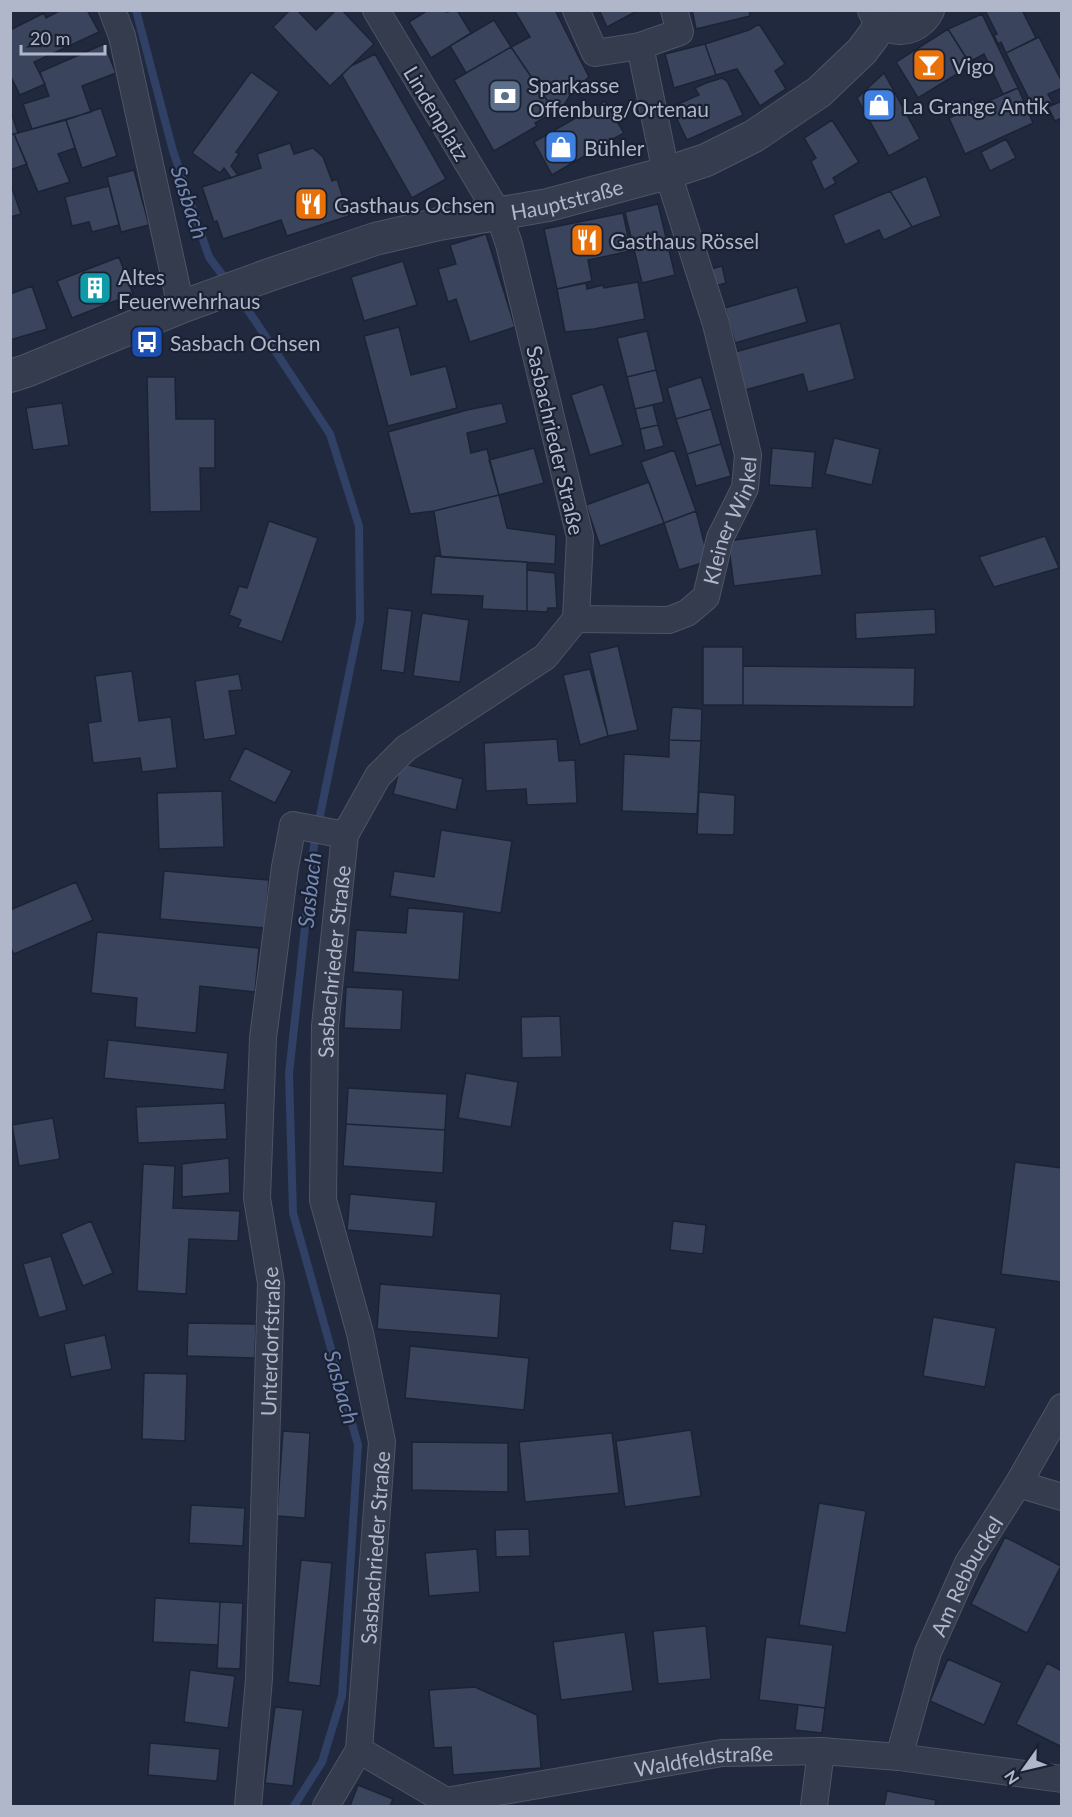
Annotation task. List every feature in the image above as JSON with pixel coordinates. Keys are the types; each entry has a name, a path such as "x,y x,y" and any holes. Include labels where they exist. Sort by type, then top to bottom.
{"street":[{"path":"112,10 122,36 193,303"},
{"name":"Lindenplatz","path":"376,10 499,214"},
{"path":"576,10 595,53 640,46 680,32 674,10"},
{"name":"Hauptstraße","path":"877,16 890,27 908,28 917,24 928,10"},
{"name":"Hauptstraße","path":"10,376 193,303 375,239 439,224 563,201 706,160 754,136 819,92 862,51 874,35 877,16"},
{"name":"Kleiner Winkel","path":"576,619 669,620 687,613 706,597 720,538 745,488 748,455 716,324 667,173 640,46"},
{"name":"Sasbachrieder Straße","path":"326,1806 358,1750 382,1442 360,1333 323,1200 325,1026 339,833 378,776 406,748 544,657 576,619 580,537 511,252 499,214"},
{"name":"Unterdorfstraße","path":"248,1806 259,1679 271,1283 257,1198 263,1038 285,867 293,825 339,833"},
{"name":"Am Rebbuckel","path":"900,1757 928,1652 968,1563 1018,1484 1062,1407"},
{"path":"1018,1484 1062,1497"},
{"name":"Waldfeldstraße","path":"358,1750 446,1801 722,1753 821,1751 900,1757 1062,1779"},
{"path":"814,1806 821,1751"}],"building":[{"path":"61,10 87,10 99,32 34,62 45,84 20,95 10,75 10,30 44,13 46,18"},
{"path":"290,10 297,10 316,30 336,10 342,10 374,44 330,86 273,27"},
{"path":"428,10 446,10 446,12 457,10 471,33 431,58 409,22"},
{"path":"514,10 555,10 589,77 572,92 563,107 555,112 511,47 530,37"},
{"path":"599,10 639,10 607,27"},
{"path":"692,10 749,10 750,16 696,29"},
{"path":"989,10 1022,10 1036,38 1006,53 1001,42 998,44 994,35 997,34 986,12"},
{"path":"982,14 1018,88 1003,94 984,54 969,62 948,29"},
{"path":"494,20 511,47 466,73 450,46"},
{"path":"759,24 785,64 775,71 786,89 760,106 737,69 716,75 705,44 749,30"},
{"path":"948,29 975,72 969,75 965,69 918,98 896,62"},
{"path":"1039,37 1062,82 1062,88 1048,94 1053,103 1035,111 1006,53"},
{"path":"104,44 116,73 82,86 91,112 32,129 23,104 49,96 40,72"},
{"path":"705,44 716,75 674,88 665,54"},
{"path":"511,47 555,112 535,123 537,126 494,151 454,80"},
{"path":"375,54 446,179 412,198 342,75 351,66"},
{"path":"251,72 279,92 236,152 239,154 231,166 238,175 231,178 224,168 220,173 192,153"},
{"path":"884,73 920,139 889,156 857,98"},
{"path":"722,78 727,81 743,115 687,140 671,107 699,95 695,88"},
{"path":"1018,88 1033,123 965,154 949,118 960,113 957,106 973,99 977,106"},
{"path":"605,101 624,133 613,139 615,143 605,149 603,145 552,175 534,142"},
{"path":"1062,101 1062,118 1055,121 1048,107"},
{"path":"101,108 117,156 82,168 66,120"},
{"path":"10,112 18,133 10,135"},
{"path":"66,120 75,148 58,154 70,182 38,192 14,134"},
{"path":"832,120 859,162 833,178 836,183 824,190 811,161 816,158 804,138"},
{"path":"14,134 27,164 10,170 10,135"},
{"path":"1006,139 1016,158 990,171 981,152"},
{"path":"290,143 294,154 313,148 323,157 332,181 337,179 349,216 287,236 281,220 223,239 217,221 214,222 202,187 261,168 257,154"},
{"path":"134,170 149,225 121,232 107,177"},
{"path":"926,176 941,216 912,227 890,191"},
{"path":"10,182 21,214 10,217"},
{"path":"109,186 119,225 92,232 89,222 72,226 65,197"},
{"path":"890,191 912,227 884,240 879,230 845,245 833,215"},
{"path":"658,204 675,275 642,283 625,212"},
{"name":"Gasthaus Rössel","path":"623,213 631,251 588,260 592,281 557,289 544,229"},
{"path":"486,234 515,327 470,342 456,299 448,302 438,269 456,264 450,245"},
{"name":"Altes Feuerwehrhaus","path":"119,257 133,294 72,318 57,281"},
{"path":"403,261 417,305 364,321 351,277"},
{"path":"722,266 726,283 715,286 711,269"},
{"path":"638,282 645,319 565,332 557,289 586,283 587,289"},
{"path":"32,286 47,329 10,340 10,294"},
{"path":"797,287 807,322 735,343 725,308"},
{"path":"840,323 855,379 808,392 803,374 745,390 735,352"},
{"path":"399,327 411,375 446,366 457,408 388,426 364,336"},
{"path":"647,331 656,370 627,377 617,338"},
{"path":"656,370 664,402 635,409 627,377"},
{"path":"147,377 175,377 176,419 215,419 215,468 200,468 201,511 150,512"},
{"path":"701,377 711,409 676,419 667,388"},
{"path":"603,384 623,445 590,455 571,395"},
{"path":"62,403 69,445 33,450 26,408"},
{"path":"502,403 507,423 467,433 471,453 487,449 499,495 434,511 410,514 388,432 467,410"},
{"path":"653,405 658,425 640,429 635,409"},
{"path":"711,409 721,444 687,454 676,419"},
{"path":"658,425 664,446 645,451 640,429"},
{"path":"834,438 880,449 872,485 825,474"},
{"path":"721,444 731,476 696,486 687,454"},
{"path":"534,448 544,483 499,495 489,460"},
{"path":"772,448 815,452 812,488 769,485"},
{"path":"674,450 696,511 664,523 641,462"},
{"path":"649,482 664,523 600,546 586,505"},
{"path":"499,495 507,528 556,535 555,564 441,557 434,511"},
{"path":"696,511 709,561 679,570 664,523"},
{"path":"269,521 318,538 282,642 238,627 241,620 229,615 239,586 247,588"},
{"path":"816,529 822,575 734,586 728,541"},
{"path":"1045,536 1059,568 994,587 979,557"},
{"path":"435,556 527,562 527,611 482,609 483,596 431,594"},
{"path":"527,570 555,573 557,608 548,608 547,612 527,611"},
{"path":"388,608 412,611 404,673 381,670"},
{"path":"935,609 936,634 856,639 855,613"},
{"path":"422,613 469,620 460,682 413,676"},
{"path":"618,646 638,730 608,736 589,653"},
{"path":"703,647 743,647 743,705 703,705"},
{"path":"743,666 915,668 914,707 743,705"},
{"path":"590,669 608,736 580,745 563,675"},
{"path":"132,671 139,721 171,717 177,768 142,772 140,758 93,763 88,723 101,721 95,676"},
{"path":"239,674 242,690 229,691 236,735 204,740 195,681"},
{"path":"672,707 702,709 701,741 669,740"},
{"path":"557,739 559,761 575,760 577,803 527,805 526,789 486,791 484,743"},
{"path":"669,740 701,741 697,814 622,811 624,754 669,757"},
{"path":"245,748 292,771 275,803 229,780"},
{"path":"401,763 463,779 456,810 393,794"},
{"path":"222,791 224,847 159,849 157,793"},
{"path":"699,792 735,795 734,835 697,834"},
{"path":"441,830 512,841 501,913 390,896 394,871 434,877"},
{"path":"164,871 269,880 265,928 160,919"},
{"path":"76,882 93,920 14,954 10,947 10,910"},
{"path":"408,908 464,912 459,980 353,972 356,930 406,933"},
{"path":"97,932 259,948 255,992 200,986 196,1033 135,1027 137,998 91,993"},
{"path":"346,987 403,990 401,1030 344,1028"},
{"path":"560,1016 562,1057 522,1058 521,1017"},
{"path":"108,1040 228,1053 224,1090 104,1078"},
{"path":"466,1073 518,1082 511,1127 458,1118"},
{"path":"348,1088 447,1094 445,1130 346,1124"},
{"path":"225,1103 227,1139 138,1143 136,1107"},
{"path":"53,1118 60,1159 19,1166 12,1125"},
{"path":"346,1124 445,1130 443,1173 343,1166"},
{"path":"229,1158 230,1193 182,1197 182,1164"},
{"path":"1015,1162 1062,1168 1062,1282 1001,1274"},
{"path":"143,1164 175,1166 173,1208 240,1211 238,1241 189,1239 186,1294 137,1291"},
{"path":"350,1194 436,1202 433,1237 347,1230"},
{"path":"91,1221 113,1273 83,1286 61,1234"},
{"path":"673,1221 706,1225 703,1254 670,1250"},
{"path":"51,1256 67,1310 39,1318 23,1264"},
{"path":"380,1284 501,1294 498,1338 377,1329"},
{"path":"933,1317 996,1328 985,1387 923,1376"},
{"path":"188,1323 256,1324 255,1358 187,1356"},
{"path":"105,1335 112,1369 71,1377 64,1344"},
{"path":"410,1346 529,1358 524,1410 405,1398"},
{"path":"144,1373 187,1374 185,1441 142,1439"},
{"path":"691,1430 701,1496 625,1507 616,1441"},
{"path":"283,1431 310,1433 305,1518 277,1516"},
{"path":"612,1433 619,1493 525,1502 519,1442"},
{"path":"412,1442 508,1443 508,1492 412,1490"},
{"path":"819,1503 866,1511 846,1633 799,1625"},
{"path":"191,1505 245,1508 243,1546 189,1543"},
{"path":"529,1529 530,1556 496,1557 495,1530"},
{"path":"1005,1537 1061,1566 1027,1633 971,1604"},
{"path":"477,1549 480,1592 429,1596 425,1553"},
{"path":"301,1560 332,1563 320,1686 288,1682"},
{"path":"155,1598 220,1602 218,1645 153,1642"},
{"path":"220,1602 243,1603 240,1669 217,1668"},
{"path":"706,1626 711,1679 658,1684 653,1631"},
{"path":"625,1632 633,1691 561,1700 553,1642"},
{"path":"766,1637 833,1645 825,1708 759,1700"},
{"path":"948,1659 1002,1683 984,1725 930,1701"},
{"path":"1047,1663 1062,1671 1062,1747 1016,1724"},
{"path":"190,1670 235,1676 228,1728 184,1722"},
{"path":"475,1687 537,1715 541,1768 453,1775 451,1747 434,1748 429,1690"},
{"path":"798,1705 825,1708 822,1733 795,1730"},
{"path":"275,1707 303,1710 293,1786 265,1783"},
{"path":"150,1743 220,1749 217,1781 148,1775"},
{"path":"358,1785 393,1799 390,1806 350,1806"},
{"path":"887,1791 936,1800 935,1806 884,1806"}],"waterway":[{"name":"Sasbach","path":"136,10 173,151 209,257 229,284"},
{"name":"Sasbach","path":"236,294 330,434 359,526 360,620 314,845 289,1074 293,1213 358,1445 342,1696 322,1762 294,1806"}],"place":[{"name":"Vigo","path":"929,65"},
{"name":"Sparkasse Offenburg/Ortenau","path":"505,96"},
{"name":"La Grange Antik","path":"879,105"},
{"name":"Bühler","path":"561,147"},
{"name":"Gasthaus Ochsen","path":"311,204"},
{"name":"Gasthaus Rössel","path":"587,240"},
{"name":"Altes Feuerwehrhaus","path":"95,288"},
{"name":"Sasbach Ochsen","path":"147,342"}]}
